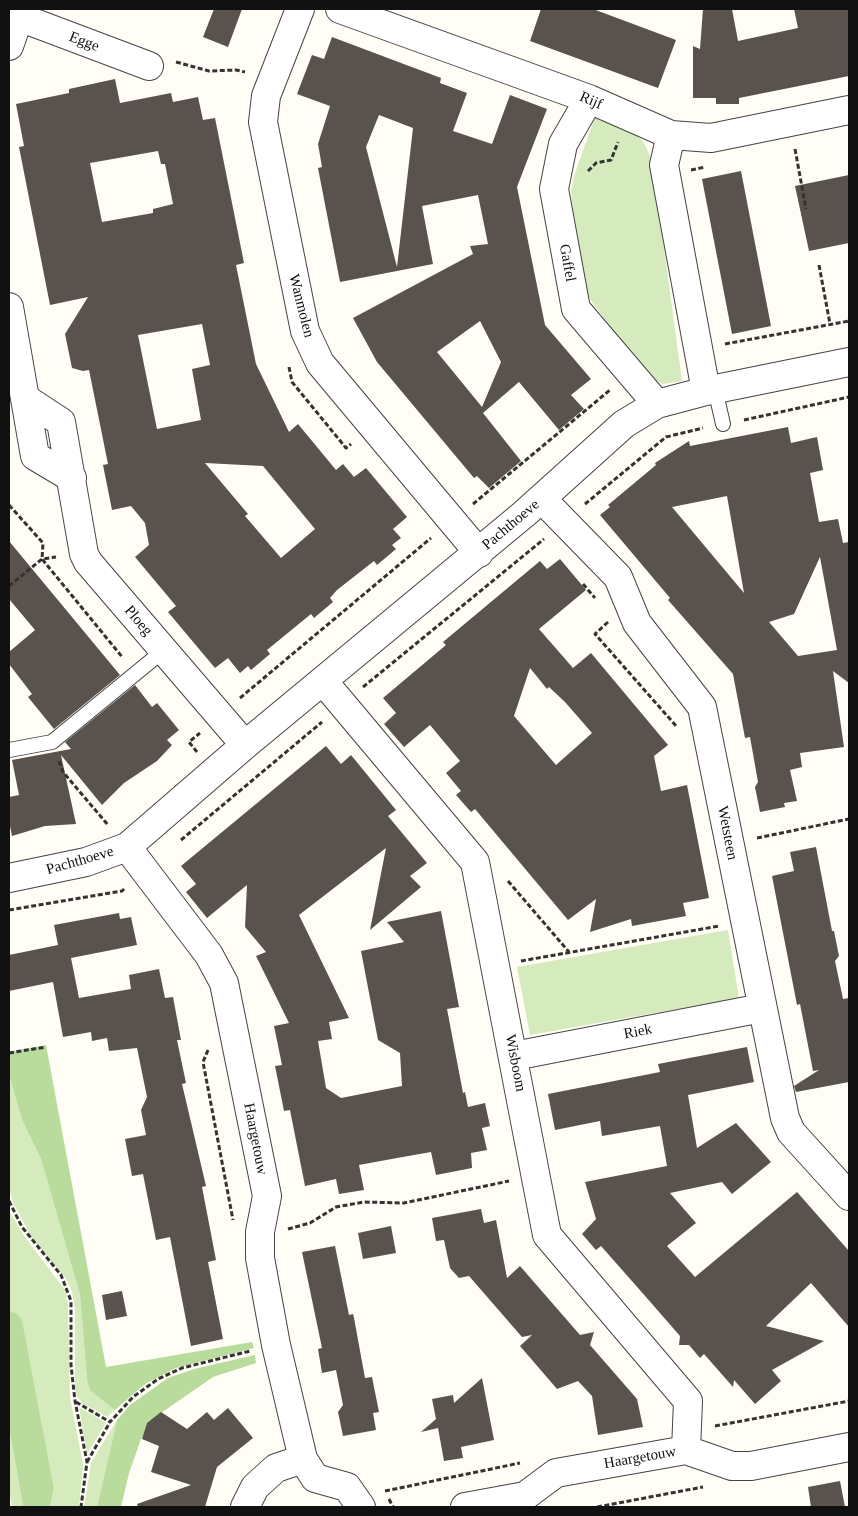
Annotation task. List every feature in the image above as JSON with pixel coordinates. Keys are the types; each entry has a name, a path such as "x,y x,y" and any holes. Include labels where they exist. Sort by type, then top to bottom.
{"street":[{"name":"Wanmolen","path":"300,9 266,96 263,122 305,331 320,363 479,553"},
{"name":"Rijf","path":"340,9 589,99 671,135 711,138 849,110"},
{"path":"9,46 21,13"},
{"name":"Egge","path":"21,13 148,66"},
{"name":"Gaffel","path":"589,99 563,144 554,189 576,309 657,404"},
{"path":"671,135 664,165 698,349 710,390"},
{"name":"Ploeg","path":"9,307 35,456 72,478 84,554 88,562 245,745"},
{"name":"Pachthoeve","path":"9,878 86,862 127,847 245,745 479,553 542,499 624,424 657,404 710,390 849,362"},
{"name":"Wetsteen","path":"542,499 618,577 637,623 702,707 785,1118 791,1132 849,1196"},
{"name":"Wisboom","path":"323,682 476,862 547,1235 688,1401 686,1441"},
{"name":"Haargetouw","path":"127,847 144,872 209,955 224,983 267,1196 260,1232 260,1258 276,1345 303,1459 315,1478 347,1488 361,1507"},
{"name":"Riek","path":"514,1056 762,1008"},
{"name":"Haargetouw","path":"465,1507 525,1496 556,1473 686,1441 732,1466 751,1466 849,1447"},
{"path":"245,1507 255,1487 276,1468 303,1459"}],"lane":[{"path":"710,390 723,424"},
{"path":"9,750 52,742 163,651"}],"path":[{"path":"148,66 178,62 209,71 236,70 271,83"},
{"path":"586,175 596,163 611,160 628,117"},
{"path":"789,122 806,209"},
{"path":"819,265 830,324"},
{"path":"698,349 849,321"},
{"path":"213,772 190,742 219,715 631,372"},
{"path":"9,910 122,891 342,704 666,436 849,397"},
{"path":"9,505 43,543 42,559 136,674"},
{"path":"9,586 42,559 84,554"},
{"path":"628,602 595,634 681,731"},
{"path":"52,742 63,772 127,847"},
{"path":"729,844 849,819"},
{"path":"507,879 569,953"},
{"path":"496,966 745,921"},
{"path":"209,1046 203,1062 235,1230 260,1258"},
{"path":"9,1052 46,1047"},
{"path":"260,1232 295,1229 310,1223 336,1207 364,1202 404,1203 536,1176"},
{"path":"9,1201 22,1227 61,1275 71,1301 71,1364 75,1401 87,1462 81,1507"},
{"path":"87,1462 110,1422 133,1397 166,1376 199,1364 276,1345"},
{"path":"75,1401 110,1422"},
{"path":"686,1441 849,1401"},
{"path":"597,1507 725,1482 732,1466"}],"green space":[{"path":"595,117 630,131 643,141 652,160 682,381 663,384 647,376 585,292 578,259 571,192 574,176"},
{"path":"728,930 739,998 530,1035 517,967"},
{"path":"46,1045 106,1367 252,1342 254,1348 176,1368 145,1384 115,1410 90,1390 87,1380 80,1295 41,1159 22,1120 9,1074 9,1052"},
{"path":"9,1074 22,1120 41,1159 80,1295 87,1380 115,1410 107,1417 82,1403 77,1396 75,1389 75,1309 72,1292 65,1277 32,1238 13,1203 9,1187"},
{"path":"9,1210 24,1236 65,1290 68,1305 70,1397 83,1464 79,1507 50,1507 54,1488 22,1321 16,1313 9,1311"},
{"path":"9,1311 16,1313 22,1320 54,1488 50,1507 23,1506 9,1427"},
{"path":"255,1355 256,1363 213,1377 161,1413 141,1439 129,1473 121,1507 97,1507 117,1420 130,1405 168,1378 194,1369"},
{"path":"79,1407 106,1423 87,1454"},
{"path":"117,1420 97,1507 84,1507 91,1463"},
{"path":"9,1427 23,1507 12,1507 9,1490"}],"building":[{"path":"214,9 242,9 228,47 203,37"},
{"path":"541,9 593,9 676,40 658,88 530,41"},
{"path":"703,9 732,9 738,41 798,28 794,9 849,9 849,76 739,98 739,104 716,104 716,98 693,98 693,46 700,49"},
{"path":"332,37 441,78 440,83 467,93 453,131 492,144 510,95 547,109 517,187 545,325 591,379 571,395 584,409 559,430 519,382 483,413 521,461 489,488 477,476 474,478 377,362 353,318 473,254 470,246 488,244 478,195 422,206 433,264 340,282 318,168 322,167 318,144 330,106 297,94 312,55 324,59","holes":["379,115 413,128 397,267 366,147","480,321 501,362 482,407 437,352"]},
{"path":"115,79 120,103 171,93 173,102 198,97 203,120 215,118 244,263 236,265 256,364 289,432 298,424 336,470 343,464 354,477 366,468 407,517 393,529 401,538 392,545 396,549 377,565 374,561 337,590 330,598 333,602 314,618 311,614 267,650 270,654 251,670 248,666 240,673 228,658 215,668 168,612 176,606 135,557 149,545 145,523 131,506 112,510 103,465 108,464 89,370 83,371 72,368 65,334 88,297 50,305 19,147 24,146 16,104 69,93 69,89","holes":["158,151 161,164 165,164 173,204 153,209 153,213 102,222 90,163","202,324 210,365 192,369 201,420 157,429 138,335","205,463 263,466 315,529 281,558 245,516 248,514"]},
{"path":"741,171 771,326 732,334 702,179"},
{"path":"849,175 849,243 809,251 795,186"},
{"path":"788,427 791,443 817,437 823,470 810,473 819,522 838,519 843,543 849,542 849,683 833,671 844,747 800,753 802,767 790,770 797,801 784,803 785,807 760,812 755,787 758,782 750,737 745,738 733,674 668,600 670,598 600,515 610,507 608,505 656,465 655,463 689,441 690,446","holes":["727,496 744,593 672,507","820,557 837,650 798,656 769,622 794,614"]},
{"path":"9,541 120,675 54,729 28,697 32,694 9,664 9,652 35,630 9,599"},
{"path":"560,559 586,590 539,629 573,668 591,653 668,745 654,756 661,791 687,785 709,898 683,903 686,916 632,926 631,919 590,932 596,899 568,920 475,809 471,812 456,795 461,791 446,773 460,761 430,725 404,747 384,724 396,713 383,698 446,645 443,642 540,561 547,569","holes":["530,668 547,689 549,687 565,702 592,733 556,765 514,716"]},
{"path":"135,685 152,707 157,703 179,730 167,740 172,745 157,761 124,783 102,805 61,755 76,824 45,826 12,836 9,821 9,797 19,795 12,760 71,749 65,742"},
{"path":"326,746 341,764 351,755 396,810 388,816 427,863 410,876 421,887 370,930 386,848 299,915 349,1018 329,1022 332,1039 318,1041 326,1088 341,1098 402,1086 400,1053 378,1040 361,951 404,942 387,922 441,911 459,1007 447,1009 463,1093 465,1092 468,1107 485,1103 490,1126 482,1128 487,1150 471,1153 472,1168 436,1175 431,1152 359,1165 364,1190 339,1194 336,1179 305,1186 290,1110 284,1111 275,1066 282,1065 274,1026 289,1023 256,956 266,952 245,927 247,885 207,918 186,892 196,884 181,866"},
{"path":"816,847 832,931 834,931 839,956 835,961 843,999 849,998 849,1082 796,1092 794,1086 819,1070 813,1071 800,1004 797,1005 772,876 794,871 790,852"},
{"path":"119,913 120,919 131,917 137,945 71,958 79,998 131,989 129,975 159,969 165,998 173,997 181,1040 177,1040 186,1083 182,1084 206,1186 202,1187 216,1260 208,1262 223,1339 191,1346 170,1237 156,1240 143,1174 132,1176 125,1139 146,1135 141,1110 147,1097 137,1048 109,1051 107,1038 92,1041 91,1032 63,1037 53,982 9,991 9,955 58,945 54,925"},
{"path":"747,1047 754,1082 688,1095 697,1148 736,1123 771,1162 732,1194 722,1182 670,1193 696,1223 667,1246 695,1277 797,1192 849,1251 849,1327 811,1283 766,1326 824,1341 772,1370 781,1381 755,1404 734,1380 733,1387 704,1354 700,1358 689,1345 679,1345 680,1336 646,1297 601,1246 596,1250 582,1234 596,1219 585,1182 667,1166 660,1126 602,1136 600,1121 555,1130 548,1094 660,1072 658,1064"},
{"path":"481,1209 484,1223 496,1220 507,1278 520,1266 580,1335 594,1332 590,1345 637,1399 643,1427 598,1435 592,1396 578,1381 557,1389 520,1346 532,1335 522,1337 469,1276 459,1278 450,1268 444,1240 436,1241 432,1218"},
{"path":"391,1226 396,1253 363,1259 358,1233"},
{"path":"335,1246 349,1315 353,1314 354,1318 365,1378 372,1377 379,1412 373,1413 376,1430 343,1436 338,1412 343,1405 336,1370 322,1373 318,1349 322,1348 302,1252"},
{"path":"122,1291 127,1316 106,1320 102,1295"},
{"path":"482,1378 494,1440 461,1447 463,1458 444,1461 438,1428 421,1432 436,1419 432,1399 453,1395 454,1403"},
{"path":"228,1408 253,1438 217,1467 205,1507 138,1507 137,1504 191,1485 151,1472 159,1446 142,1439 147,1423 161,1412 187,1429 207,1412 214,1420"},
{"path":"840,1481 845,1507 811,1507 808,1487"}]}
